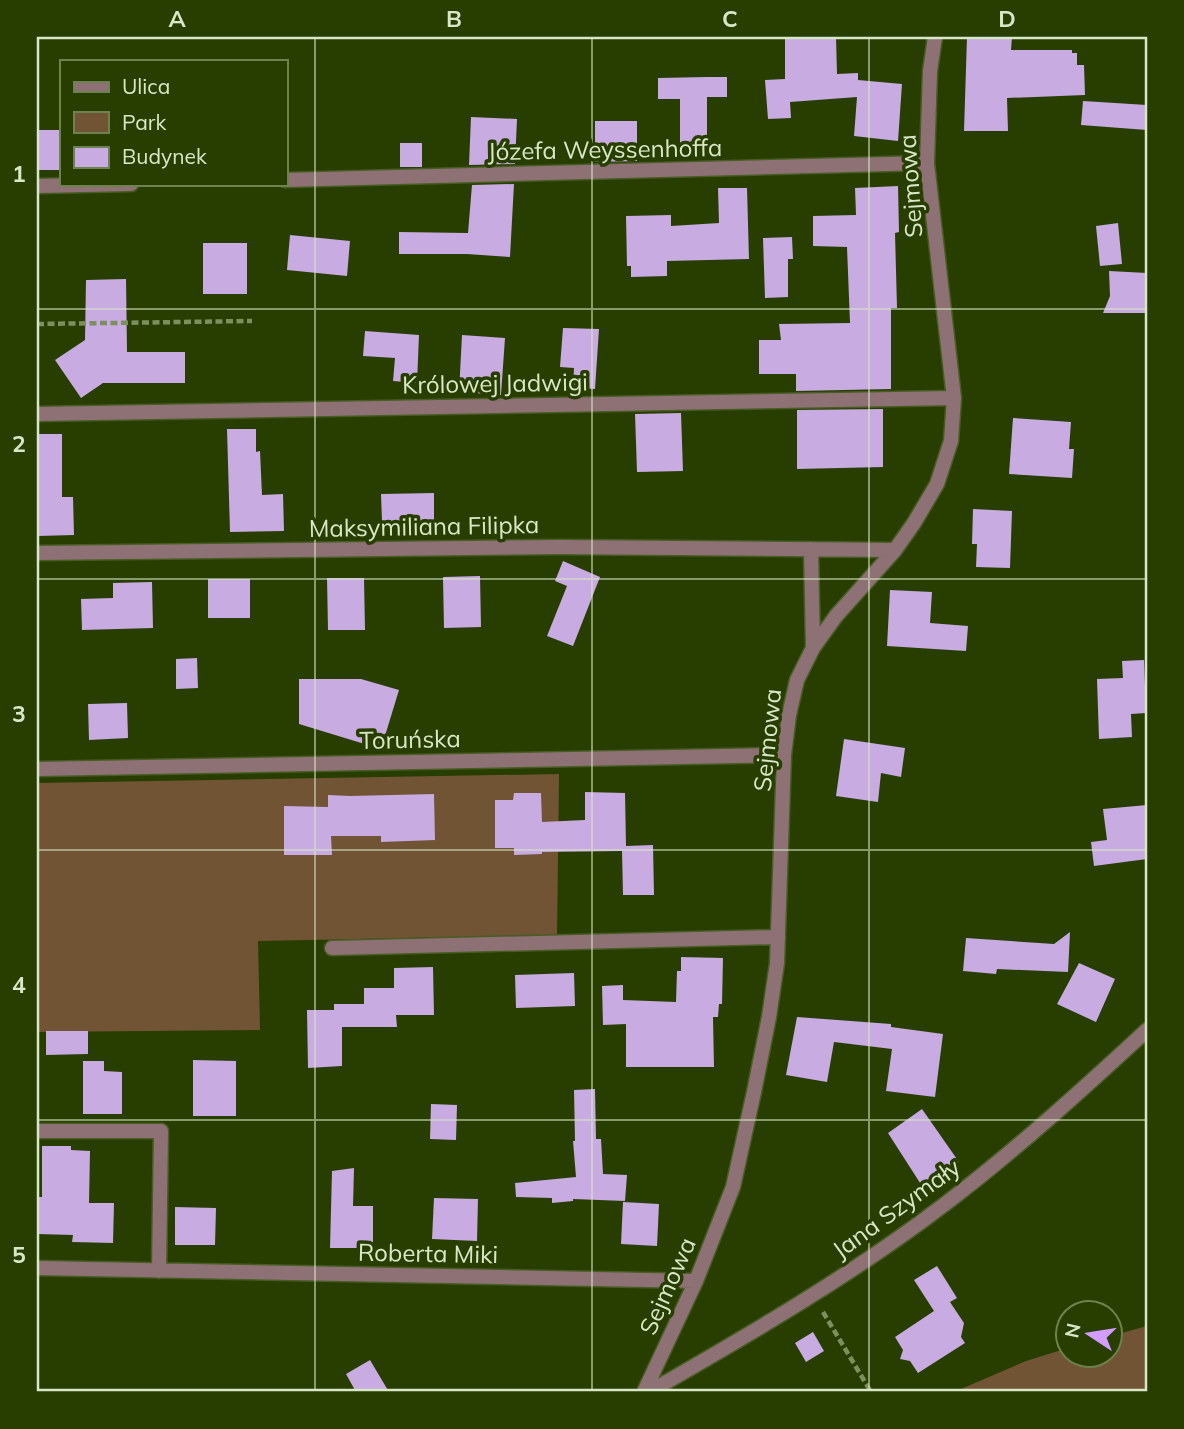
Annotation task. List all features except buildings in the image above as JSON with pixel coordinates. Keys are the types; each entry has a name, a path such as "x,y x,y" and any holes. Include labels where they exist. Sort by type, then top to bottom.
{"street":[{"name":"Sejmowa","path":"646,1392 696,1281 733,1187 769,1017 778,937 784,755 797,680 813,648 836,616 895,550 914,523 937,484 951,441 954,398 927,163 930,71 935,37"},
{"name":"Józefa Weyssenhoffa","path":"287,180 927,163"},
{"path":"37,186 60,186"},
{"name":"Królowej Jadwigi","path":"37,414 954,398"},
{"name":"Maksymiliana Filipka","path":"37,553 559,547 895,550"},
{"path":"811,549 813,648"},
{"name":"Toruńska","path":"37,768 784,755"},
{"path":"332,948 778,937"},
{"name":"Jana Szymały","path":"646,1392 812,1295 944,1205 1048,1120 1147,1030"},
{"path":"37,1131 161,1131 159,1271"},
{"name":"Roberta Miki","path":"37,1268 696,1281"}],"path":[{"path":"37,324 252,321"},
{"path":"812,1295 870,1392"}],"green space":[{"path":"559,774 557,935 258,941 260,1030 37,1032 37,783"},
{"path":"1147,1326 1147,1392 954,1392 1026,1361 1054,1352 1054,1370 1124,1370 1124,1332"}]}
